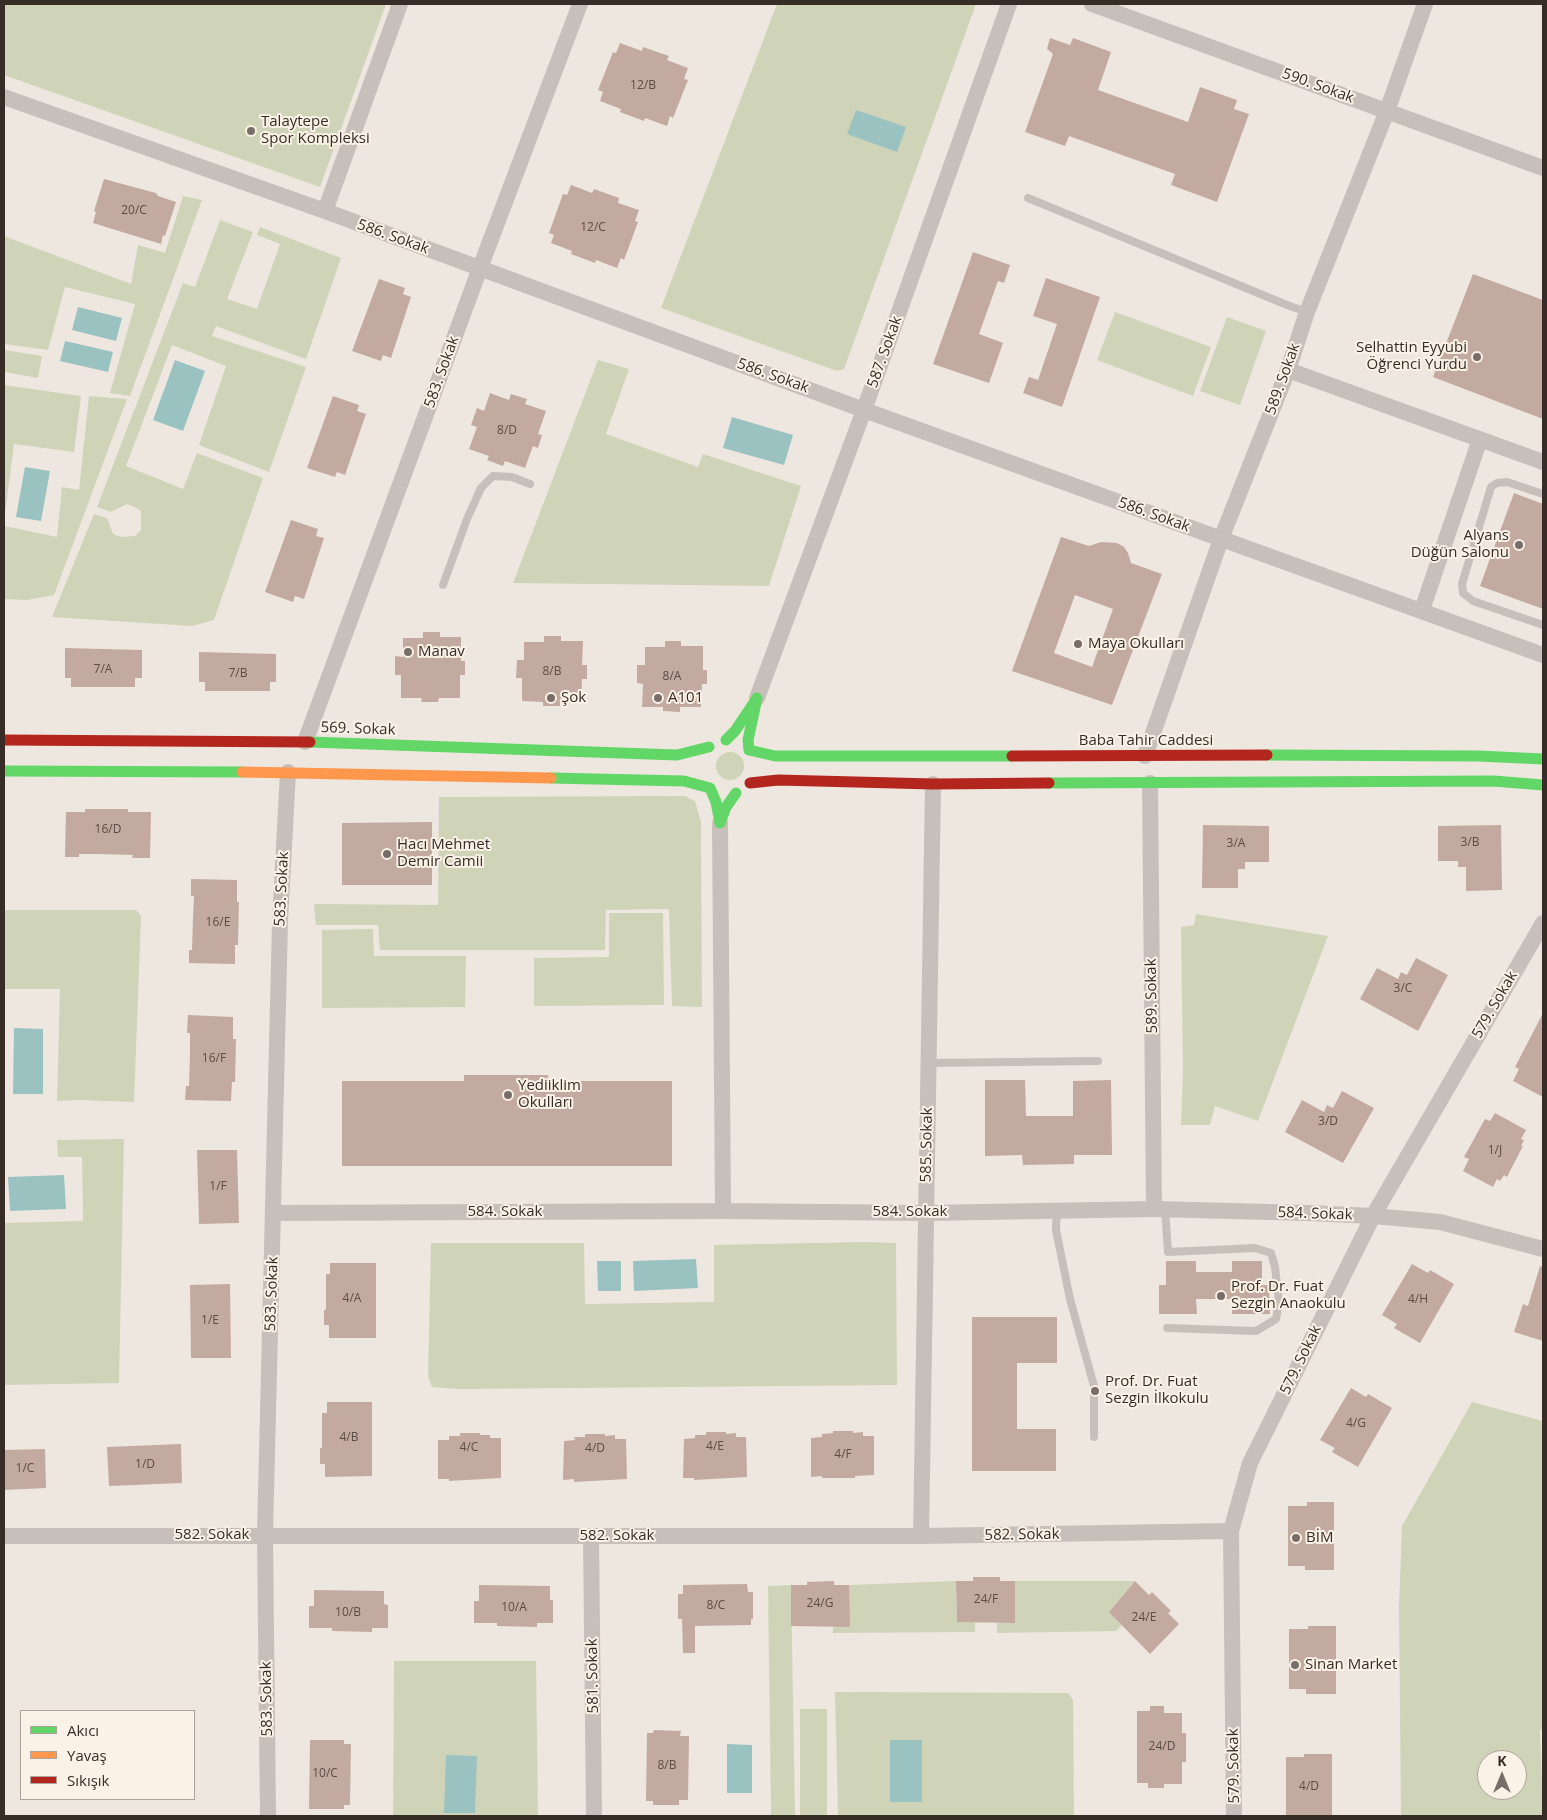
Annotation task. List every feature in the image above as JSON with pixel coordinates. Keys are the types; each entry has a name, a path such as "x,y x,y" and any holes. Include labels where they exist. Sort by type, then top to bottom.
{"street":[{"path":"325,212 400,4"},
{"name":"583. Sokak","path":"305,742 480,268 580,4"},
{"name":"587. Sokak","path":"758,698 864,410 1009,4"},
{"name":"590. Sokak","path":"1092,4 1543,168"},
{"name":"589. Sokak","path":"1145,756 1220,539 1288,370 1307,312 1387,111 1425,4"},
{"name":"586. Sokak","path":"4,96 480,268 864,410 1543,655"},
{"path":"1288,370 1543,462"},
{"path":"1422,610 1480,439"},
{"path":"726,740 758,698"},
{"path":"749,750 751,724 758,698"},
{"name":"569. Sokak","path":"4,740 305,742 677,755 709,747"},
{"path":"4,771 288,772 684,780 710,788 718,793 736,793 744,789 753,775 753,758 743,744 726,740 717,742 709,747 704,754 701,768 704,781 710,788 716,802 720,823 723,1211"},
{"name":"Baba Tahir Caddesi","path":"749,750 776,756 1343,755 1478,756 1543,759"},
{"name":"583. Sokak","path":"268,1816 265,1535 280,922 288,772"},
{"path":"753,775 778,780 932,784 1494,781 1543,785"},
{"name":"589. Sokak","path":"1150,783 1160,1209"},
{"name":"585. Sokak","path":"921,1536 932,784"},
{"path":"720,823 726,807 736,793"},
{"name":"579. Sokak","path":"1234,1816 1231,1530 1250,1464 1373,1216 1543,923"},
{"name":"584. Sokak","path":"274,1213 723,1211 926,1213 1160,1209 1373,1216 1440,1222 1543,1249"},
{"name":"582. Sokak","path":"4,1536 921,1536 1231,1530"},
{"name":"581. Sokak","path":"591,1536 594,1816"}],"lane":[{"path":"1028,198 1307,312"},
{"path":"443,585 467,519 481,488 493,476 512,477 530,484"},
{"path":"1543,494 1508,482 1497,482 1491,487 1462,584 1463,593 1473,601 1543,625"},
{"path":"928,1063 1098,1061"},
{"path":"1160,1209 1168,1252 1255,1248 1270,1253 1276,1267 1279,1302 1276,1319 1256,1331 1167,1328"},
{"path":"1057,1210 1056,1230 1070,1299 1094,1386 1094,1437"}],"green space":[{"name":"Talaytepe Spor Kompleksi","path":"4,4 386,4 320,187 4,75"},
{"path":"777,4 976,4 844,369 837,371 661,308"},
{"path":"183,196 202,200 130,396 110,393 135,304 65,287 48,350 4,344 4,236 131,284 138,245 165,253"},
{"path":"220,220 253,232 227,299 257,309 280,244 257,235 260,227 341,258 306,359 216,326 212,336 306,367 269,472 199,445 226,366 172,345 126,466 183,489 197,453 263,478 214,620 192,626 52,617 94,514 107,518 113,534 121,537 135,536 141,530 141,511 135,507 127,504 111,512 97,507 183,283 195,287"},
{"path":"1115,312 1211,347 1193,396 1097,360"},
{"path":"1227,317 1266,331 1240,405 1200,391"},
{"path":"4,350 42,356 38,378 4,372"},
{"path":"598,360 629,369 606,434 698,467 703,454 801,486 769,586 513,583"},
{"path":"4,385 81,396 74,452 14,444 4,521"},
{"path":"89,396 127,399 54,595 27,600 4,599 4,526 57,537 62,487 79,490"},
{"path":"730,752 740,756 744,766 740,776 730,780 720,776 716,766 720,756"},
{"path":"685,796 695,801 701,822 702,1007 672,1006 669,909 606,910 605,950 380,950 378,925 316,925 314,904 438,905 439,797"},
{"path":"4,910 136,910 141,916 134,1102 57,1101 60,989 4,989"},
{"path":"609,913 663,913 664,1005 534,1006 534,958 609,957"},
{"path":"1196,914 1328,936 1258,1121 1215,1106 1210,1125 1181,1125 1183,1072 1181,927 1194,925"},
{"path":"373,929 374,956 466,956 465,1007 322,1008 322,930"},
{"path":"124,1139 119,1383 4,1385 4,1223 83,1221 82,1157 58,1157 57,1140"},
{"path":"431,1243 584,1243 585,1304 714,1302 714,1245 896,1243 897,1385 459,1389 432,1387 428,1376"},
{"path":"1472,1402 1543,1421 1543,1729 1540,1730 1543,1815 1401,1815 1399,1607 1402,1526"},
{"path":"956,1581 957,1622 975,1622 975,1632 833,1633 833,1627 849,1626 849,1585"},
{"path":"1015,1581 1135,1581 1109,1612 1122,1625 1116,1631 997,1633 997,1623 1015,1622"},
{"path":"791,1585 795,1816 771,1816 768,1586"},
{"path":"394,1661 536,1661 538,1816 393,1816"},
{"path":"835,1692 1068,1693 1073,1700 1074,1816 838,1816"},
{"path":"800,1709 827,1709 827,1816 800,1816"}],"water":[{"path":"856,110 906,127 897,152 847,134"},
{"path":"78,307 122,318 116,341 72,330"},
{"path":"65,341 113,352 108,372 60,361"},
{"path":"175,360 205,371 183,431 153,420"},
{"path":"732,417 793,435 784,465 723,448"},
{"path":"25,467 50,471 41,521 16,517"},
{"path":"14,1028 43,1029 43,1094 13,1094"},
{"path":"64,1175 66,1209 10,1211 8,1177"},
{"path":"696,1259 698,1288 634,1291 633,1261"},
{"path":"597,1261 621,1261 621,1291 598,1291"},
{"path":"890,1740 922,1740 922,1802 890,1802"},
{"path":"727,1744 752,1745 752,1793 727,1793"},
{"path":"446,1755 477,1756 475,1813 444,1813"}],"building":[{"path":"1050,38 1070,45 1073,38 1111,52 1098,90 1188,122 1200,87 1237,100 1234,109 1249,114 1217,202 1171,185 1175,174 1069,136 1065,146 1025,132 1053,54 1047,49"},
{"path":"620,43 642,51 643,47 669,56 667,60 688,68 684,79 688,80 673,118 670,116 667,126 645,118 644,121 620,112 621,109 600,101 603,92 598,90 613,52 616,53"},
{"path":"104,179 156,193 158,196 176,202 161,244 93,223 96,212 94,211"},
{"path":"571,185 592,193 594,189 619,198 618,203 639,210 635,221 638,222 624,260 621,258 617,268 596,260 595,263 571,254 572,251 551,243 554,235 549,233 563,194 567,195"},
{"path":"973,252 1010,265 1004,283 998,281 979,334 1003,343 989,383 933,364"},
{"name":"Selhattin Eyyubi Öğrenci Yurdu","path":"1473,274 1543,300 1543,419 1433,377"},
{"path":"1046,278 1100,297 1062,407 1023,393 1029,377 1038,380 1057,324 1033,316"},
{"path":"379,279 405,288 403,294 411,297 391,358 383,355 381,361 352,351"},
{"path":"490,393 509,400 511,394 527,399 525,404 546,411 538,434 542,435 538,448 533,446 525,468 505,461 503,466 487,460 489,456 469,449 477,427 471,425 477,408 484,411"},
{"path":"333,396 359,405 357,411 366,414 345,475 337,472 335,477 307,468"},
{"name":"Alyans Düğün Salonu","path":"1514,493 1543,504 1543,609 1480,586"},
{"path":"291,520 318,529 316,536 324,538 304,599 295,596 293,602 265,592"},
{"path":"1061,537 1089,546 1101,542 1117,543 1124,547 1131,563 1162,574 1112,705 1012,671","holes":["1075,595 1113,609 1092,667 1054,653"]},
{"path":"423,632 440,632 440,637 461,637 461,661 465,661 465,675 460,675 460,698 439,698 438,702 421,702 422,698 401,698 401,675 395,675 395,656 403,657 403,638 423,638"},
{"path":"544,636 561,636 561,641 583,641 582,665 587,665 587,679 582,679 581,702 560,702 560,706 543,706 543,702 522,701 522,678 516,678 517,660 524,660 524,642 544,642"},
{"path":"665,641 681,641 681,646 703,646 703,670 707,670 707,684 702,684 701,707 680,707 680,712 663,711 663,707 642,707 643,684 637,683 637,665 645,665 645,647 665,647"},
{"path":"65,648 142,650 142,678 135,678 135,687 71,687 71,678 65,678"},
{"path":"199,652 276,654 276,682 270,682 270,691 205,691 205,682 199,682"},
{"path":"85,809 128,809 128,812 151,812 150,858 132,858 133,855 97,854 79,854 79,857 65,857 66,812 85,812"},
{"name":"Hacı Mehmet Demir Camii","path":"432,822 432,885 342,885 342,823"},
{"path":"1203,825 1269,826 1269,862 1245,862 1245,869 1238,869 1238,888 1202,888"},
{"path":"1501,825 1502,890 1466,891 1466,867 1458,867 1458,861 1438,861 1438,826"},
{"path":"191,879 237,880 237,902 239,902 238,945 235,945 235,964 189,963 189,950 192,950 194,896 191,896"},
{"path":"1416,958 1448,975 1418,1031 1360,999 1377,968 1398,979 1401,972 1407,975"},
{"path":"1543,1013 1543,1097 1513,1081 1519,1069 1515,1067"},
{"path":"188,1015 233,1017 233,1039 236,1039 235,1082 232,1082 231,1101 185,1100 186,1086 189,1086 190,1033 187,1033"},
{"path":"464,1075 548,1075 548,1081 672,1081 672,1166 342,1166 342,1081 464,1081"},
{"path":"985,1080 1025,1080 1026,1116 1073,1116 1073,1081 1111,1080 1112,1155 1074,1155 1074,1164 1023,1165 1022,1155 985,1156"},
{"path":"1342,1091 1374,1108 1343,1163 1285,1132 1302,1100 1324,1112 1327,1105 1333,1108"},
{"path":"1495,1113 1526,1130 1521,1139 1524,1140 1521,1146 1523,1146 1507,1177 1504,1175 1500,1181 1497,1179 1493,1187 1463,1171 1469,1159 1464,1157 1485,1119 1490,1121"},
{"path":"197,1150 237,1150 239,1223 199,1224"},
{"path":"1166,1261 1196,1261 1196,1272 1232,1272 1232,1261 1262,1261 1262,1285 1269,1285 1270,1314 1232,1314 1232,1299 1196,1299 1197,1314 1159,1314 1159,1285 1166,1285"},
{"path":"330,1263 376,1263 376,1338 329,1338 329,1325 324,1325 324,1310 326,1310 326,1274 330,1274"},
{"path":"1412,1264 1428,1273 1430,1270 1454,1284 1420,1343 1394,1328 1397,1324 1382,1315"},
{"path":"1540,1266 1543,1267 1543,1341 1514,1332 1523,1304 1528,1306"},
{"path":"230,1284 231,1358 191,1358 190,1285"},
{"path":"972,1317 1057,1317 1057,1363 1017,1363 1017,1429 1056,1429 1056,1471 972,1471"},
{"path":"1351,1388 1366,1397 1368,1394 1392,1408 1358,1467 1332,1452 1335,1448 1320,1440"},
{"path":"327,1402 372,1402 372,1476 325,1477 325,1464 320,1464 320,1448 322,1448 322,1413 327,1413"},
{"path":"833,1431 863,1432 863,1436 874,1436 874,1475 855,1476 855,1478 811,1477 811,1438 822,1437 822,1434 833,1433"},
{"path":"706,1432 736,1433 736,1437 746,1437 747,1477 694,1480 694,1478 683,1478 684,1439 695,1438 695,1435 706,1435"},
{"path":"460,1433 480,1433 480,1435 490,1435 490,1438 501,1438 501,1478 449,1481 449,1479 438,1479 438,1440 449,1440 449,1436 460,1436"},
{"path":"585,1434 615,1435 615,1439 626,1439 627,1479 574,1482 574,1479 563,1480 564,1441 575,1440 574,1437 585,1437"},
{"path":"181,1444 182,1483 109,1486 107,1447"},
{"path":"45,1449 46,1488 4,1490 4,1450"},
{"path":"1307,1502 1334,1502 1334,1570 1305,1570 1305,1566 1288,1566 1288,1506 1307,1506"},
{"path":"973,1577 1000,1577 1000,1581 1015,1581 1015,1623 957,1622 956,1581 973,1581"},
{"path":"834,1581 834,1585 849,1585 850,1627 791,1626 791,1585 807,1585 807,1582"},
{"path":"1135,1581 1149,1595 1152,1592 1171,1611 1168,1613 1179,1624 1150,1654 1109,1612"},
{"path":"747,1584 748,1592 753,1592 753,1619 751,1619 751,1625 695,1626 695,1653 683,1653 682,1619 678,1619 678,1594 683,1594 683,1585"},
{"path":"479,1585 550,1586 550,1600 553,1600 553,1623 537,1623 537,1627 497,1626 497,1623 474,1623 474,1601 479,1601"},
{"path":"314,1590 384,1591 384,1604 388,1605 388,1628 372,1628 372,1632 332,1631 332,1628 309,1628 309,1606 314,1606"},
{"path":"1308,1626 1336,1626 1336,1694 1306,1694 1306,1689 1289,1689 1289,1629 1308,1629"},
{"path":"1150,1706 1164,1706 1164,1713 1182,1713 1182,1733 1186,1733 1186,1762 1182,1762 1182,1784 1164,1784 1164,1788 1148,1788 1148,1783 1137,1783 1137,1711 1150,1711"},
{"path":"654,1730 681,1731 680,1736 689,1736 688,1800 679,1800 679,1805 653,1805 653,1801 646,1801 647,1733 653,1733"},
{"path":"310,1740 344,1740 344,1744 351,1744 350,1805 344,1805 344,1809 309,1809"},
{"path":"1304,1754 1332,1754 1332,1816 1286,1816 1286,1757 1304,1757"}],"traffic: fast":[{"path":"726,740 735,731 757,698 748,740 749,750 775,756 1012,756"},
{"path":"310,742 677,755 709,747"},
{"path":"1267,755 1478,756 1543,759"},
{"path":"4,771 242,772"},
{"path":"551,778 684,781 710,788 716,802 720,823 726,807 736,793"},
{"path":"1049,783 1494,781 1543,785"}],"traffic: slow":[{"path":"242,772 551,778"}],"traffic: jam":[{"path":"4,740 310,742"},
{"path":"1012,756 1267,755"},
{"path":"750,783 778,780 933,784 1049,783"}],"place":[{"name":"Talaytepe Spor Kompleksi","path":"251,131"},
{"name":"Selhattin Eyyubi Öğrenci Yurdu","path":"1477,357"},
{"name":"Alyans Düğün Salonu","path":"1519,545"},
{"name":"Maya Okulları","path":"1078,644"},
{"name":"Manav","path":"408,652"},
{"name":"Şok","path":"551,698"},
{"name":"A101","path":"658,698"},
{"name":"Hacı Mehmet Demir Camii","path":"387,854"},
{"name":"Yediiklim Okulları","path":"508,1095"},
{"name":"Prof. Dr. Fuat Sezgin Anaokulu","path":"1221,1296"},
{"name":"Prof. Dr. Fuat Sezgin İlkokulu","path":"1095,1391"},
{"name":"BİM","path":"1296,1538"},
{"name":"Sinan Market","path":"1295,1665"}]}
